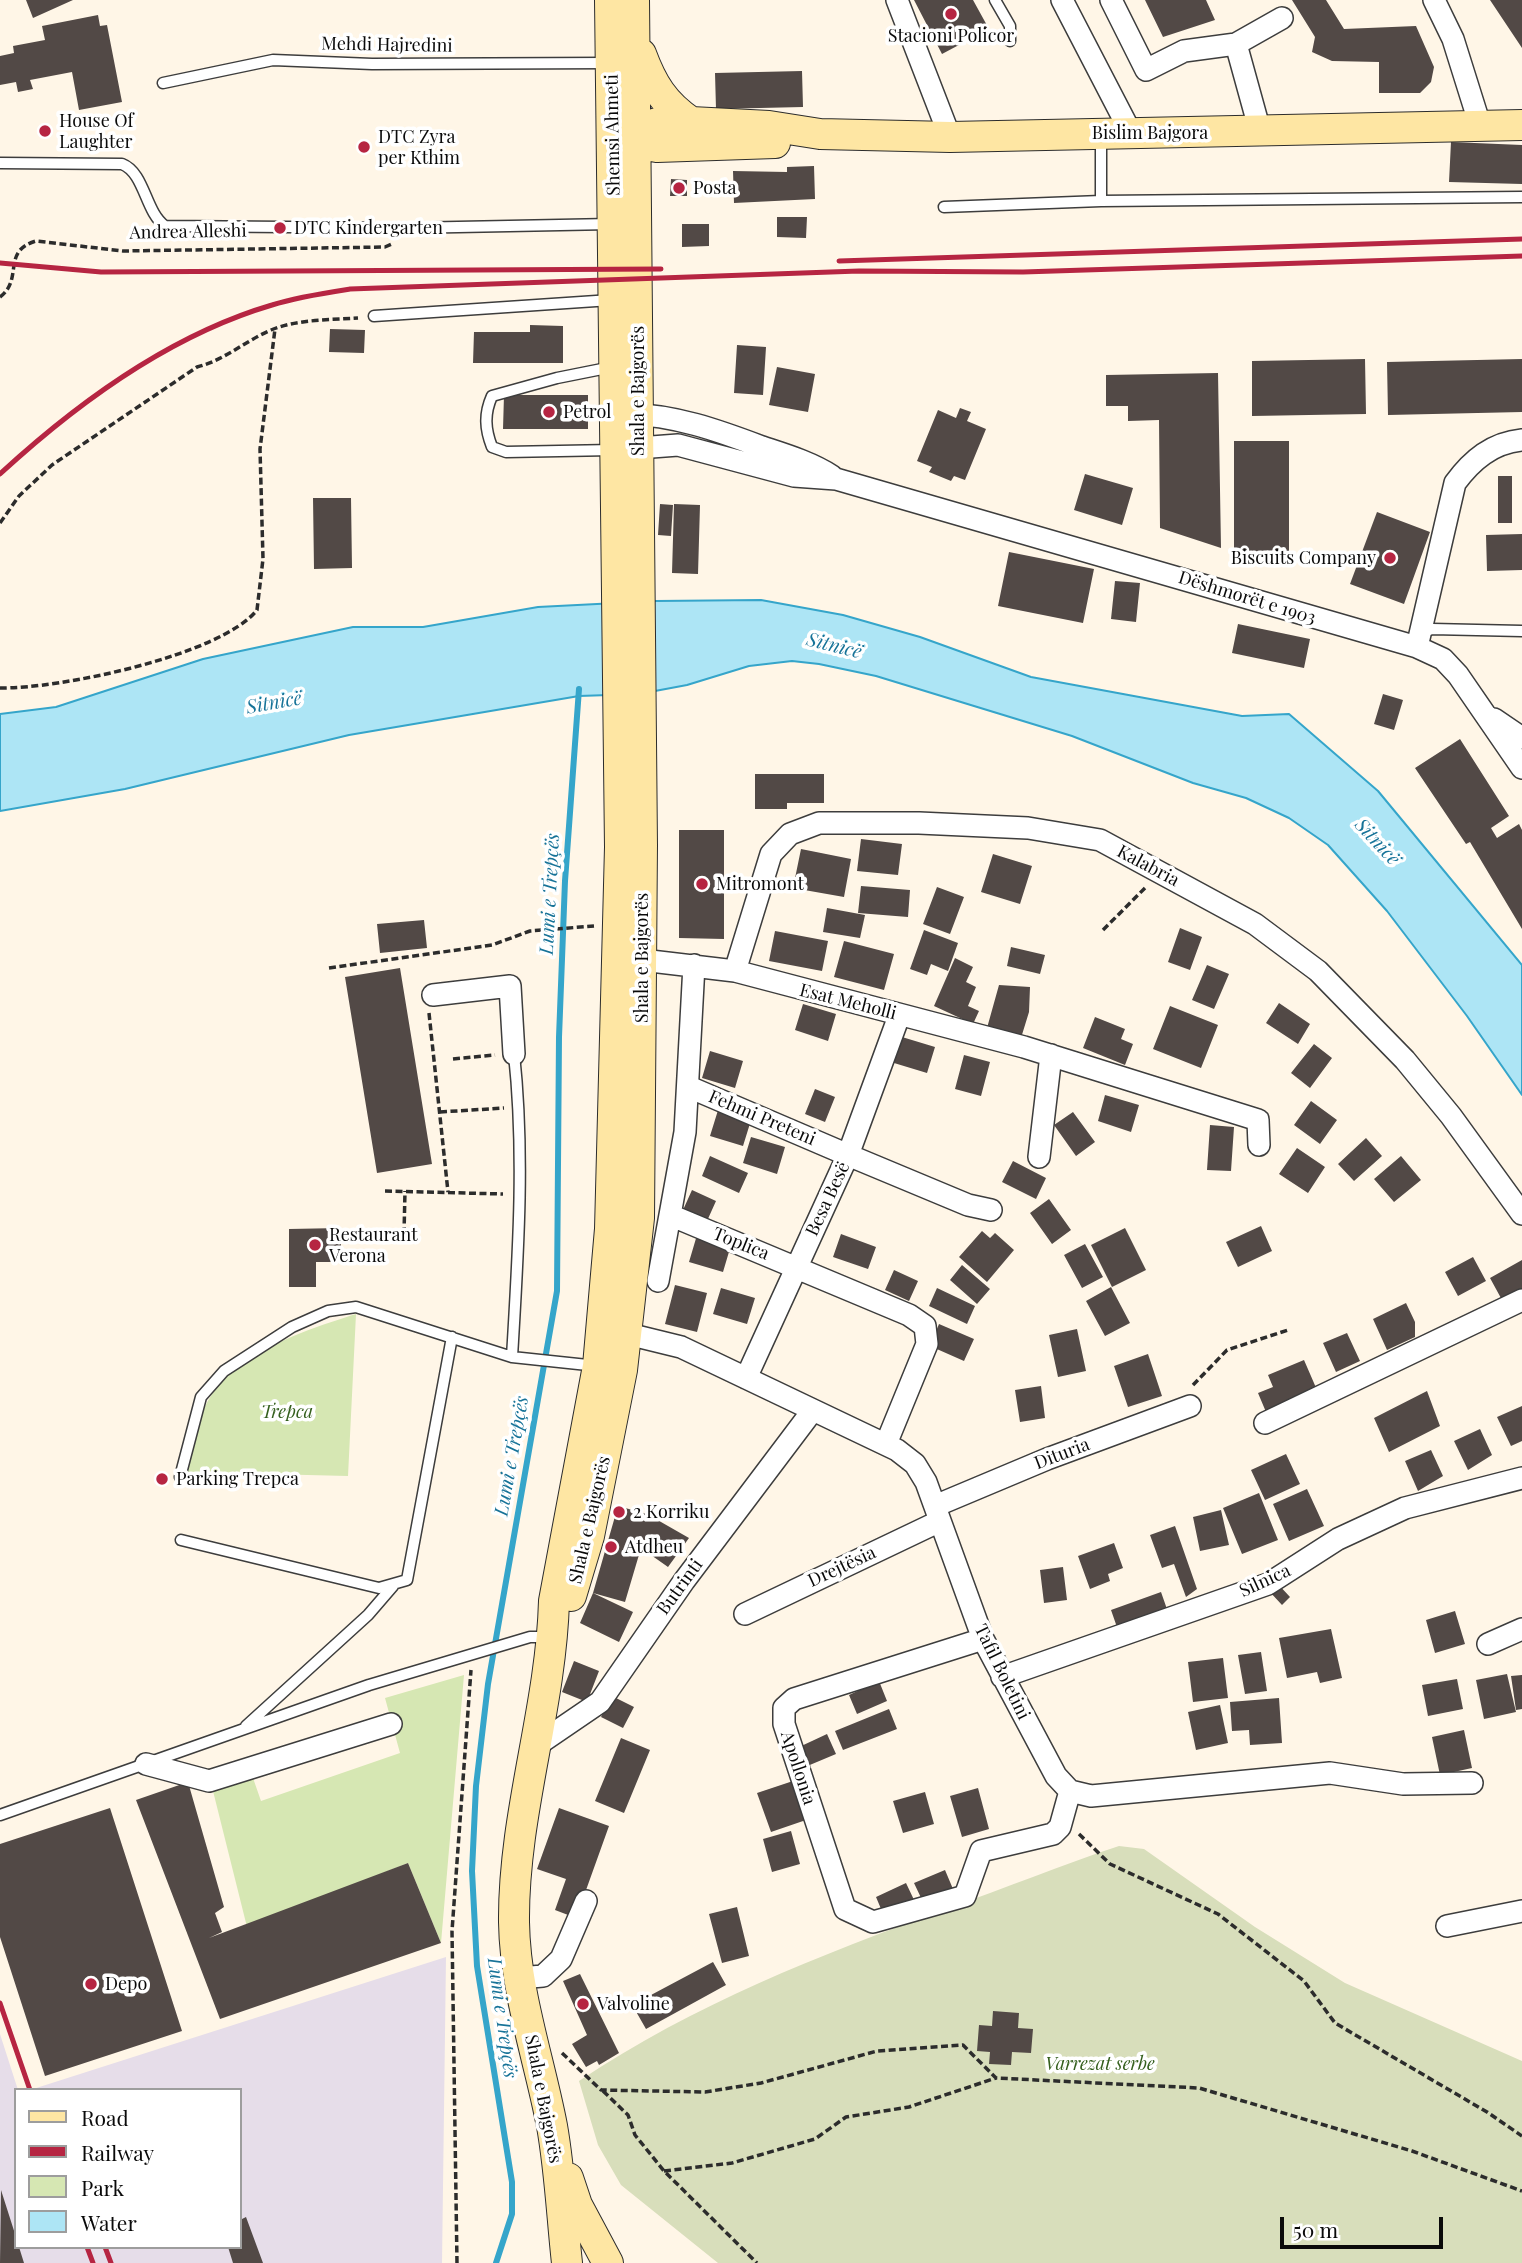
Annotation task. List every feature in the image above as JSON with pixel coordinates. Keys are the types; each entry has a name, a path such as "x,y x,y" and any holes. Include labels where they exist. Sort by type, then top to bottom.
{"main road":[{"name":"Shemsi Ahmeti","path":"610,0 612,63 638,184 625,269"},
{"name":"Shemsi Ahmeti","path":"625,269 614,224 629,137 636,39 634,0"},
{"path":"636,39 649,76 687,135 638,184"},
{"name":"Bislim Bajgora","path":"629,137 687,135 769,126 820,134 950,137 1522,125"},
{"name":"Shala e Bajgorës","path":"625,269 614,300 615,366 627,414"},
{"name":"Shala e Bajgorës","path":"567,2263 552,2128 519,1978 514,1922 519,1849 534,1747 541,1637 554,1601 597,1367 610,1229 631,846 625,269"},
{"name":"Shala e Bajgorës","path":"597,1367 628,1334 639,1218 642,960 631,846"},
{"path":"552,2128 577,2206 608,2263"}],"street":[{"path":"897,0 950,137"},
{"path":"1062,0 1131,133"},
{"path":"1111,0 1146,70 1184,51 1236,44 1282,18"},
{"path":"1434,0 1453,39 1480,125"},
{"path":"1236,44 1260,131"},
{"name":"Dëshmorët e 1903","path":"627,414 664,415 713,429 803,461 836,479"},
{"path":"1418,640 1455,483 1468,464 1488,450 1522,440"},
{"name":"Dëshmorët e 1903","path":"627,449 678,445 794,476 836,479 1418,640 1443,659 1473,694 1522,768"},
{"path":"1484,712 1522,738"},
{"name":"Kalabria","path":"735,971 771,854 790,834 819,823 1028,828 1100,840 1255,924 1318,971 1405,1060 1451,1116 1522,1214"},
{"name":"Esat Meholli","path":"642,960 735,971 1051,1055 1258,1120 1259,1146"},
{"path":"658,1281 685,1132 694,965"},
{"path":"431,1002 510,986 514,1054"},
{"name":"Besa Besë","path":"746,1378 848,1155 899,1016"},
{"path":"1039,1157 1051,1055"},
{"name":"Fehmi Preteni","path":"689,1087 968,1205 991,1210"},
{"name":"Toplica","path":"670,1214 909,1315 925,1326 927,1344 886,1444"},
{"path":"1265,1423 1522,1300"},
{"name":"Tafil Boletini","path":"628,1334 681,1347 886,1444 915,1464 937,1513 983,1639 1056,1776 1070,1791"},
{"name":"Dituria","path":"937,1513 1046,1459 1188,1399"},
{"name":"Butrinti","path":"534,1747 600,1702 684,1581 813,1410"},
{"name":"Silnica","path":"1002,1678 1268,1584 1338,1539 1405,1508 1522,1478"},
{"name":"Drejtësia","path":"744,1614 937,1513"},
{"path":"1488,1644 1522,1629"},
{"name":"Apollonia","path":"983,1639 794,1699 784,1708 784,1724 845,1909 873,1922 965,1896 981,1851 1053,1834 1060,1827 1063,1817"},
{"path":"146,1764 209,1781 391,1724"},
{"path":"1063,1817 1070,1791 1091,1797 1330,1773 1403,1784 1472,1783"},
{"path":"519,1978 543,1976 561,1959 586,1901"},
{"path":"1447,1926 1522,1911"}],"lane":[{"path":"995,0 1010,26 1010,41"},
{"name":"Mehdi Hajredini","path":"163,83 273,60 372,64 612,63"},
{"path":"1101,133 1101,201"},
{"name":"Andrea Alleshi","path":"0,163 122,164 132,170 157,219 165,226 407,228 614,224"},
{"path":"944,207 1101,201 1522,197"},
{"path":"374,316 614,300"},
{"path":"615,366 492,396 486,411 486,433 492,447 506,452 627,449"},
{"path":"1418,640 1432,628 1522,631"},
{"path":"512,1357 521,1199 520,1107 514,1054"},
{"path":"180,1477 201,1397 224,1371 292,1327 328,1311 356,1307 512,1357 597,1367"},
{"path":"181,1540 379,1588 407,1580 452,1337"},
{"path":"242,1730 288,1684 368,1615 393,1586"},
{"path":"0,1815 476,1652 541,1637"}],"path":[{"name":"Andrea Alleshi","path":"0,297 10,287 16,255 22,245 36,241 123,251 385,247 399,241 407,228"},
{"path":"0,523 19,496 52,465 197,367 215,362 275,329 296,323 374,316"},
{"path":"0,688 59,685 127,670 206,642 244,622 257,610 264,551 260,449 275,329"},
{"path":"1102,930 1161,872"},
{"path":"329,968 492,945 530,931 598,926"},
{"path":"431,1002 448,1192"},
{"path":"453,1059 514,1054"},
{"path":"440,1112 520,1107"},
{"path":"385,1191 516,1194 521,1199"},
{"path":"404,1234 405,1191"},
{"path":"1188,1399 1227,1350 1288,1329"},
{"path":"457,2263 452,1931 476,1652"},
{"path":"1063,1817 1110,1864 1218,1914 1304,1981 1335,2023 1487,2112 1522,2136"},
{"path":"601,2090 705,2092 761,2083 877,2051 962,2045 996,2078"},
{"path":"559,2050 628,2115 635,2135 664,2171 757,2263"},
{"path":"664,2171 732,2163 815,2138 846,2117 909,2107 996,2078 1199,2088 1412,2151 1522,2191"}],"shaded area":[{"path":"446,1957 442,2263 0,2263 0,2034 17,2088 14,2088 14,2249 242,2249 242,2088 36,2088"}],"green space":[{"name":"Trepca","path":"356,1314 348,1476 186,1472 204,1409 231,1373 269,1347 313,1328"},
{"path":"464,1675 441,1943 408,1863 247,1927 213,1791 253,1778 261,1801 400,1753 385,1698"},
{"name":"Varrezat serbe","path":"1119,1846 1144,1849 1255,1927 1345,1983 1522,2061 1522,2263 718,2263 621,2185 598,2145 579,2081 668,2028 759,1983 900,1926"}],"water":[{"name":"Sitnicë","path":"761,600 843,615 920,637 1031,677 1242,716 1289,714 1378,791 1522,965 1522,1095 1467,1016 1387,911 1328,845 1289,818 1246,798 1193,783 1072,736 876,676 819,664 792,661 749,666 687,685 639,694 579,696 349,735 125,789 0,811 0,714 56,707 203,659 353,627 423,627 538,607 656,601"}],"building":[{"path":"26,0 73,0 33,18"},
{"name":"Stacioni Policor","path":"914,0 973,0 989,29 942,54"},
{"path":"1145,0 1206,0 1215,20 1163,37"},
{"path":"1292,0 1326,0 1344,29 1416,26 1434,67 1431,82 1420,93 1379,93 1379,62 1332,61 1312,52 1315,37"},
{"path":"1490,0 1522,0 1522,48"},
{"path":"98,15 100,26 107,25 122,102 79,110 72,72 30,80 33,89 18,92 16,82 0,85 0,56 14,53 13,46 45,40 42,26"},
{"path":"802,71 803,107 716,109 715,73"},
{"path":"1451,142 1522,145 1522,184 1449,182"},
{"path":"814,166 815,199 734,203 733,171 787,172 787,167"},
{"name":"Posta","path":"671,179 687,180 687,196 670,196"},
{"path":"777,217 807,217 806,238 777,237"},
{"path":"682,224 709,224 709,246 682,247"},
{"path":"530,325 563,326 563,363 473,363 474,332 530,332"},
{"path":"330,329 365,330 364,353 329,352"},
{"path":"737,345 766,347 763,395 734,393"},
{"path":"1365,359 1366,414 1252,416 1252,361"},
{"path":"1522,359 1522,412 1388,415 1387,362"},
{"path":"777,367 815,374 808,412 769,405"},
{"path":"1218,373 1221,548 1160,528 1159,420 1128,421 1128,406 1106,406 1106,375"},
{"path":"504,395 588,395 588,429 503,429"},
{"path":"960,408 971,412 967,421 986,429 965,480 954,476 951,481 929,472 932,467 917,461 938,410 956,418"},
{"path":"1234,441 1289,441 1289,563 1234,563"},
{"path":"1085,474 1133,488 1122,525 1074,510"},
{"path":"1498,476 1512,476 1512,523 1498,523"},
{"path":"313,498 351,498 352,568 314,569"},
{"path":"660,504 673,505 671,536 658,535"},
{"path":"674,504 700,505 698,574 672,573"},
{"name":"Biscuits Company","path":"1377,512 1430,532 1404,604 1350,584"},
{"path":"1522,534 1522,570 1487,571 1486,535"},
{"path":"1009,552 1094,569 1083,623 998,606"},
{"path":"1115,581 1140,583 1136,622 1111,619"},
{"path":"1238,624 1310,639 1304,668 1232,653"},
{"path":"1383,694 1403,700 1394,730 1374,724"},
{"path":"1460,739 1509,816 1491,828 1497,838 1519,824 1522,830 1522,929 1470,842 1466,844 1415,768"},
{"path":"755,774 824,774 824,803 787,803 787,809 755,809"},
{"name":"Mitromont","path":"679,830 724,830 724,939 679,938"},
{"path":"861,839 902,844 898,875 857,871"},
{"path":"801,849 851,859 844,897 793,888"},
{"path":"993,854 1032,866 1020,904 981,892"},
{"path":"861,886 910,890 908,917 858,913"},
{"path":"937,887 964,897 950,934 923,924"},
{"path":"827,908 865,915 860,938 823,932"},
{"path":"424,920 427,948 380,953 377,924"},
{"path":"1180,928 1202,937 1190,970 1168,962"},
{"path":"924,930 958,943 948,971 931,964 927,975 910,969"},
{"path":"775,931 828,941 822,971 769,961"},
{"path":"844,941 894,954 884,990 834,977"},
{"path":"1011,947 1045,955 1040,974 1007,966"},
{"path":"955,958 973,967 966,982 976,987 968,1006 979,1011 973,1024 934,1006"},
{"path":"1207,965 1229,974 1214,1009 1192,1000"},
{"path":"400,968 432,1164 377,1173 345,977"},
{"path":"999,985 1030,987 1029,1012 1021,1038 987,1028"},
{"path":"1279,1003 1310,1024 1298,1044 1266,1023"},
{"path":"803,1004 836,1014 828,1041 795,1030"},
{"path":"1170,1006 1218,1025 1201,1068 1153,1049"},
{"path":"1095,1017 1125,1029 1121,1039 1133,1044 1125,1065 1083,1048"},
{"path":"902,1037 935,1047 927,1073 894,1063"},
{"path":"1314,1044 1332,1058 1310,1088 1291,1073"},
{"path":"710,1051 743,1061 735,1088 702,1078"},
{"path":"964,1055 990,1062 981,1096 955,1089"},
{"path":"815,1089 835,1097 825,1122 805,1114"},
{"path":"1105,1095 1139,1105 1131,1132 1098,1121"},
{"path":"1311,1101 1337,1120 1320,1144 1294,1125"},
{"path":"719,1107 752,1117 743,1146 710,1136"},
{"path":"1073,1112 1095,1142 1076,1156 1054,1125"},
{"path":"1210,1125 1234,1127 1231,1171 1207,1170"},
{"path":"751,1137 785,1147 777,1174 743,1163"},
{"path":"1366,1138 1382,1156 1354,1181 1338,1164"},
{"path":"1297,1148 1325,1167 1308,1193 1279,1174"},
{"path":"710,1156 748,1173 739,1193 702,1176"},
{"path":"1401,1156 1421,1180 1394,1202 1374,1179"},
{"path":"1013,1161 1046,1178 1036,1199 1002,1182"},
{"path":"692,1190 716,1201 707,1221 683,1210"},
{"path":"1049,1199 1071,1230 1052,1244 1030,1213"},
{"path":"1261,1226 1272,1251 1238,1267 1226,1242"},
{"name":"Restaurant Verona","path":"341,1228 341,1262 316,1262 316,1287 289,1287 289,1229"},
{"path":"1125,1228 1146,1270 1112,1287 1091,1245"},
{"path":"982,1231 990,1238 995,1233 1014,1250 987,1282 959,1257"},
{"path":"841,1234 876,1247 868,1269 833,1257"},
{"path":"697,1235 731,1245 723,1272 689,1262"},
{"path":"1085,1244 1103,1277 1082,1288 1064,1255"},
{"path":"1473,1257 1486,1281 1458,1296 1445,1272"},
{"path":"1522,1260 1522,1289 1502,1300 1490,1278"},
{"path":"962,1265 990,1289 977,1304 950,1280"},
{"path":"894,1270 918,1281 909,1301 885,1290"},
{"path":"675,1285 707,1293 697,1332 665,1324"},
{"path":"1111,1287 1130,1323 1105,1336 1086,1301"},
{"path":"721,1288 755,1298 747,1324 713,1314"},
{"path":"937,1288 975,1306 967,1324 929,1306"},
{"path":"1406,1303 1415,1322 1415,1337 1387,1350 1373,1319"},
{"path":"939,1324 974,1339 964,1361 930,1346"},
{"path":"1077,1329 1086,1371 1058,1377 1049,1335"},
{"path":"1347,1333 1360,1361 1336,1372 1323,1343"},
{"path":"1148,1354 1162,1396 1128,1407 1114,1366"},
{"path":"1304,1360 1317,1390 1266,1412 1258,1393 1273,1387 1268,1375"},
{"path":"1041,1386 1045,1418 1020,1422 1015,1390"},
{"path":"1427,1391 1440,1426 1389,1452 1374,1418"},
{"path":"1522,1406 1522,1441 1511,1446 1497,1417"},
{"path":"1480,1429 1492,1455 1468,1470 1454,1441"},
{"path":"1431,1450 1443,1476 1418,1491 1405,1461"},
{"path":"1286,1454 1300,1484 1265,1500 1251,1470"},
{"path":"1307,1489 1324,1526 1289,1541 1273,1504"},
{"path":"1259,1493 1278,1540 1242,1554 1223,1508"},
{"path":"618,1506 647,1514 689,1538 668,1567 641,1548 625,1602 593,1593"},
{"path":"1221,1510 1229,1545 1200,1551 1193,1517"},
{"path":"1175,1526 1197,1589 1186,1597 1174,1564 1162,1568 1150,1535"},
{"path":"1114,1543 1123,1568 1108,1574 1110,1581 1090,1589 1078,1556"},
{"path":"1063,1567 1067,1600 1044,1603 1040,1570"},
{"path":"1277,1583 1290,1597 1282,1605 1269,1591"},
{"path":"1161,1592 1168,1612 1118,1630 1111,1610"},
{"path":"593,1593 633,1612 619,1642 580,1623"},
{"path":"1455,1611 1465,1644 1435,1653 1426,1620"},
{"path":"1331,1629 1342,1678 1320,1683 1317,1672 1287,1678 1279,1638"},
{"path":"1261,1652 1267,1691 1245,1694 1238,1655"},
{"path":"1223,1658 1228,1698 1193,1702 1188,1662"},
{"path":"574,1661 599,1671 587,1702 562,1692"},
{"path":"1507,1674 1516,1712 1484,1719 1476,1680"},
{"path":"1522,1675 1522,1709 1516,1710 1511,1676"},
{"path":"1457,1679 1463,1709 1428,1716 1422,1685"},
{"path":"879,1681 887,1701 857,1714 849,1695"},
{"path":"612,1696 634,1707 623,1728 601,1717"},
{"path":"1279,1698 1282,1743 1250,1745 1249,1730 1232,1731 1230,1702"},
{"path":"1220,1705 1228,1743 1196,1750 1188,1712"},
{"path":"889,1709 897,1729 843,1750 835,1731"},
{"path":"1464,1730 1472,1768 1440,1775 1432,1737"},
{"path":"827,1734 836,1754 805,1767 797,1748"},
{"path":"621,1738 650,1750 624,1813 595,1801"},
{"path":"793,1781 806,1820 771,1832 757,1793"},
{"path":"188,1782 224,1907 215,1913 222,1932 209,1938 408,1863 441,1943 220,2019 136,1800"},
{"path":"978,1788 989,1829 962,1837 950,1796"},
{"path":"925,1792 934,1824 903,1833 893,1801"},
{"name":"Depo","path":"110,1808 182,2031 45,2076 0,1937 0,1844"},
{"path":"559,1808 609,1826 576,1918 555,1910 566,1879 537,1869"},
{"path":"791,1831 800,1864 772,1872 763,1839"},
{"path":"945,1870 953,1889 923,1902 914,1883"},
{"path":"906,1883 915,1902 884,1916 876,1897"},
{"path":"737,1907 749,1956 722,1963 709,1914"},
{"path":"713,1962 726,1985 646,2029 634,2008 652,1997 651,1995"},
{"path":"580,1974 619,2053 599,2065 597,2061 586,2067 572,2044 587,2035 563,1981"},
{"path":"993,2011 1019,2013 1018,2028 1033,2029 1031,2053 1012,2052 1011,2065 989,2064 990,2052 977,2051 979,2025 992,2026"},
{"path":"1,2190 14,2231 14,2249 20,2249 24,2263 0,2263"},
{"path":"246,2217 263,2263 233,2263 229,2249 242,2249 242,2219"}],"waterway":[{"name":"Lumi e Trepçës","path":"496,2263 512,2214 512,2182 477,1966 472,1871 476,1786 488,1684 557,1291 559,1037 565,881 579,689"}],"railway":[{"path":"839,261 1522,239"},
{"path":"0,474 93,397 161,353 197,334 272,305 350,289 859,271 1023,272 1522,256"},
{"path":"0,263 101,272 661,269"},
{"path":"0,2003 29,2088"},
{"path":"88,2249 93,2263"},
{"path":"106,2249 111,2263"}],"place":[{"name":"Stacioni Policor","path":"951,14"},
{"name":"House Of Laughter","path":"45,131"},
{"name":"DTC Zyra per Kthim","path":"364,147"},
{"name":"Posta","path":"679,188"},
{"name":"DTC Kindergarten","path":"280,228"},
{"name":"Petrol","path":"549,412"},
{"name":"Biscuits Company","path":"1390,558"},
{"name":"Mitromont","path":"702,884"},
{"name":"Restaurant Verona","path":"315,1245"},
{"name":"Parking Trepca","path":"162,1479"},
{"name":"2 Korriku","path":"619,1512"},
{"name":"Atdheu","path":"611,1547"},
{"name":"Depo","path":"91,1984"},
{"name":"Valvoline","path":"583,2004"}]}
